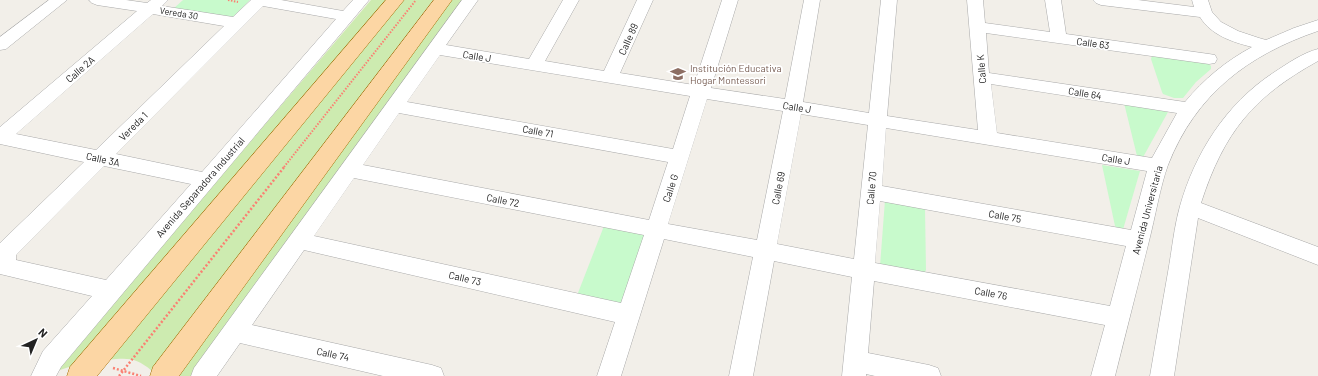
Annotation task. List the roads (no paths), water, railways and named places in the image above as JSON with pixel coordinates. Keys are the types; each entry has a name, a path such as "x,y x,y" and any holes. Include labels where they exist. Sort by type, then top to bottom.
{"main road":[{"path":"80,376 395,0"},
{"path":"163,376 444,0"}],"street":[{"path":"0,45 59,0"},
{"name":"Vereda 30","path":"97,0 155,4 237,23"},
{"name":"Avenida Separadora Industrial","path":"43,376 52,359 361,0"},
{"path":"203,376 470,0"},
{"path":"534,65 571,0"},
{"name":"Calle 89","path":"610,77 645,0"},
{"name":"Calle G","path":"609,376 730,0"},
{"name":"Calle 69","path":"741,376 812,0"},
{"name":"Calle 70","path":"855,369 889,0"},
{"name":"Calle K","path":"975,0 981,77 988,138"},
{"path":"1053,0 1059,39"},
{"path":"1101,0 1202,6 1219,28 1230,34 1267,45"},
{"path":"260,1 347,16"},
{"name":"Vereda 1","path":"2,251 100,158 260,1"},
{"name":"Calle 2A","path":"0,137 155,4"},
{"name":"Avenida Universitaria","path":"1103,376 1158,166 1173,135 1189,109 1203,93 1228,70 1267,45 1318,25"},
{"name":"Calle 63","path":"977,27 1209,59"},
{"name":"Calle J","path":"436,49 1158,166"},
{"path":"1162,376 1190,207 1200,176 1214,145 1230,122 1248,101 1264,87 1291,68 1318,54"},
{"name":"Calle 64","path":"981,77 1189,109"},
{"name":"Calle 71","path":"396,106 680,157"},
{"name":"Calle 3A","path":"0,137 206,180"},
{"name":"Calle 72","path":"350,170 765,251"},
{"name":"Calle 75","path":"871,192 1138,240"},
{"path":"1190,207 1318,256"},
{"name":"Calle 73","path":"300,240 629,315"},
{"path":"2,251 5,267 111,291"},
{"name":"Calle 76","path":"765,251 1094,312 1118,318"},
{"name":"Calle 74","path":"235,332 432,376"},
{"path":"855,369 930,376"}],"place":[{"name":"Institución Educativa Hogar Montessori","path":"678,74"}]}
